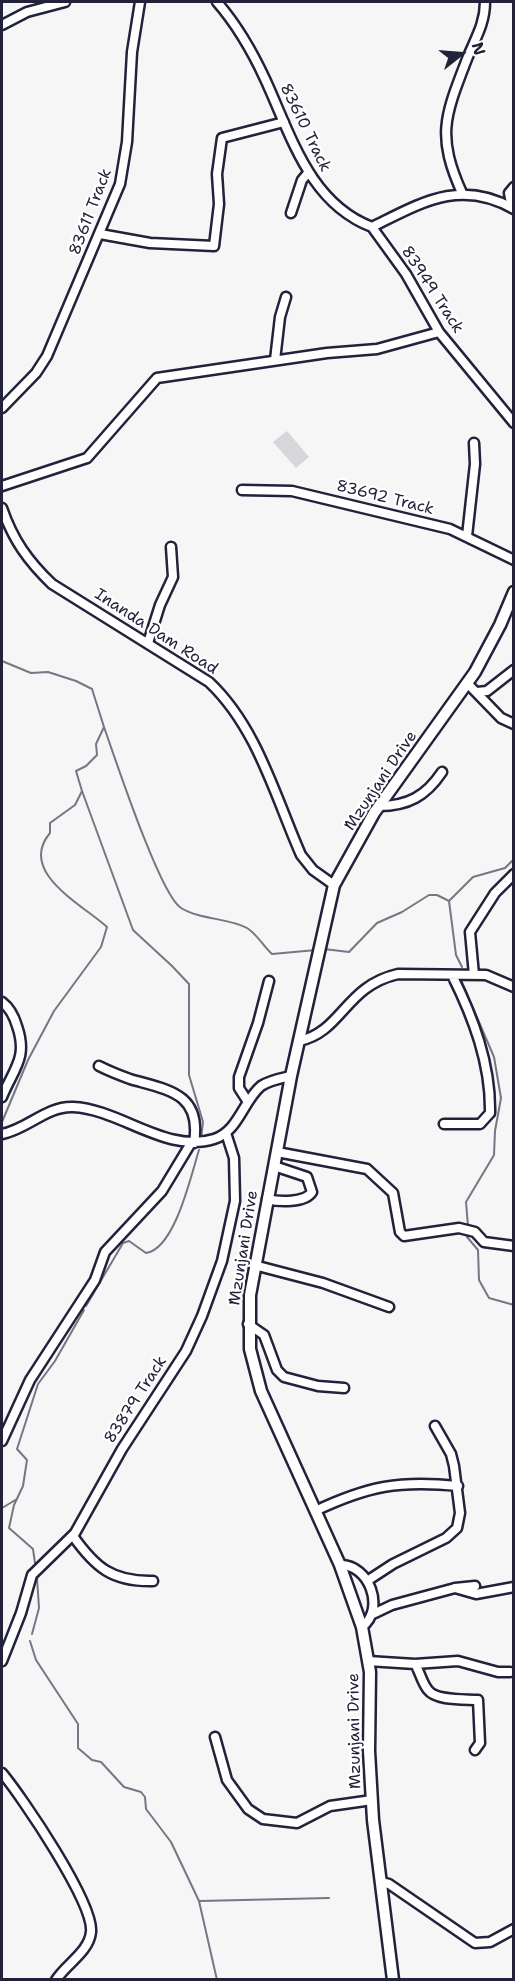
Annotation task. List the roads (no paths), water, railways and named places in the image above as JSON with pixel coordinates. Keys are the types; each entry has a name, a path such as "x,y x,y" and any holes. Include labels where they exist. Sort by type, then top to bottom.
{"main road":[{"name":"Mzunjani Drive","path":"393,1980 372,1800 368,1661 362,1627 340,1565 261,1391 252,1362 248,1324 254,1265 291,1076 334,885 379,806 468,684 489,647 513,592"}],"street":[{"path":"2,25 27,12 65,2"},
{"name":"83611 Track","path":"2,408 36,373 47,356 120,184 125,164 132,52 140,2"},
{"name":"83610 Track","path":"217,2 248,46 308,173 338,209 353,220 372,227"},
{"path":"462,193 445,147 444,130 467,59 482,28 485,2"},
{"path":"100,234 150,243 214,246 219,204 217,174 222,138 284,122"},
{"path":"291,213 302,180 308,173"},
{"path":"513,188 508,193 513,208"},
{"path":"372,227 428,201 462,193 500,202 513,208"},
{"name":"83949 Track","path":"372,227 406,274 439,332 513,423"},
{"path":"275,360 280,317 286,297"},
{"path":"2,486 87,458 157,378 275,360 377,349 439,332"},
{"path":"467,536 475,464 474,443"},
{"name":"83692 Track","path":"242,490 292,491 450,529 513,560"},
{"name":"Inanda Dam Road","path":"2,508 18,545 30,563 52,584 210,682 228,700 245,724 300,855 313,870 334,885"},
{"path":"148,643 160,605 173,576 171,547"},
{"path":"477,692 487,691 513,670"},
{"path":"468,684 501,718 513,724"},
{"path":"379,806 394,806 416,800 430,789 441,772"},
{"path":"474,975 471,928 495,893 513,873"},
{"path":"299,1041 320,1034 354,996 373,982 398,974 474,975 497,978 513,987"},
{"path":"444,1124 480,1124 490,1113 485,1074 473,1019 452,975"},
{"path":"248,1102 239,1088 239,1077 258,1023 269,981"},
{"path":"2,1002 10,1010 16,1022 23,1051 2,1097"},
{"path":"2,1441 30,1380 86,1296 107,1250 162,1191 192,1143 195,1119 183,1099 156,1085 99,1066"},
{"path":"2,1134 24,1127 53,1110 70,1107 91,1111 192,1143 215,1139 226,1133 264,1084 291,1076"},
{"name":"83879 Track","path":"2,1661 21,1613 32,1575 73,1536 146,1409 186,1351 211,1293 222,1261 235,1201 234,1158 230,1139 226,1133"},
{"path":"277,1152 368,1169 393,1193 400,1232 404,1236 459,1228 475,1232 484,1242 513,1246"},
{"path":"267,1199 281,1202 303,1198 312,1192 307,1177 274,1166"},
{"path":"254,1265 323,1283 389,1307"},
{"path":"248,1324 264,1335 278,1370 284,1377 318,1386 344,1388"},
{"path":"367,1581 393,1564 453,1534 460,1521 458,1486 451,1454 435,1426"},
{"path":"315,1511 381,1485 430,1483 458,1486"},
{"path":"73,1536 95,1565 102,1569 124,1579 153,1581"},
{"path":"340,1565 352,1568 367,1581 374,1604 371,1615 362,1627"},
{"path":"371,1615 392,1605 455,1588 475,1586"},
{"path":"455,1588 465,1593 477,1594 513,1587"},
{"path":"2,1635 10,1641"},
{"path":"368,1661 415,1664 458,1661 498,1672 510,1672"},
{"path":"415,1664 423,1676 427,1689 434,1695 478,1700 480,1743 475,1750"},
{"path":"215,1737 227,1780 248,1809 263,1819 297,1823 330,1806 372,1800"},
{"path":"2,1773 21,1795 76,1885 90,1923 91,1934 85,1946 56,1980"},
{"path":"381,1882 389,1884 475,1943 490,1942 513,1929"}],"waterway":[{"path":"2,661 31,673 48,672 92,689 104,727 96,744 97,755 86,766 76,771 82,791 75,805 50,823 50,833 42,847 42,861 47,874 57,886 107,927 101,947 54,1011 28,1060 2,1122"},
{"path":"104,727 150,853 172,898 181,908 197,915 232,922 247,928 272,954 316,950"},
{"path":"82,791 133,930 189,984 189,1075 203,1122 201,1139"},
{"path":"324,949 349,952 377,923 402,912 429,895 437,895 449,901 473,877 505,868 514,859"},
{"path":"449,901 456,955 462,967"},
{"path":"461,980 494,1057 501,1098 495,1131 494,1155 466,1202 468,1226"},
{"path":"86,1306 123,1243 129,1241 146,1253 156,1248 165,1239 180,1209 199,1150"},
{"path":"468,1234 467,1237 478,1250 479,1280 489,1298 514,1305"},
{"path":"35,1563 33,1549 9,1528 14,1505 23,1486 27,1460 17,1449 38,1384 55,1361 84,1310"},
{"path":"2,1508 17,1499"},
{"path":"32,1634 39,1608 37,1578"},
{"path":"30,1641 36,1660 78,1724 78,1748 92,1760 101,1762 124,1787 141,1792 145,1797 146,1809 171,1842 199,1901 217,1980"},
{"path":"200,1901 329,1898"}]}
